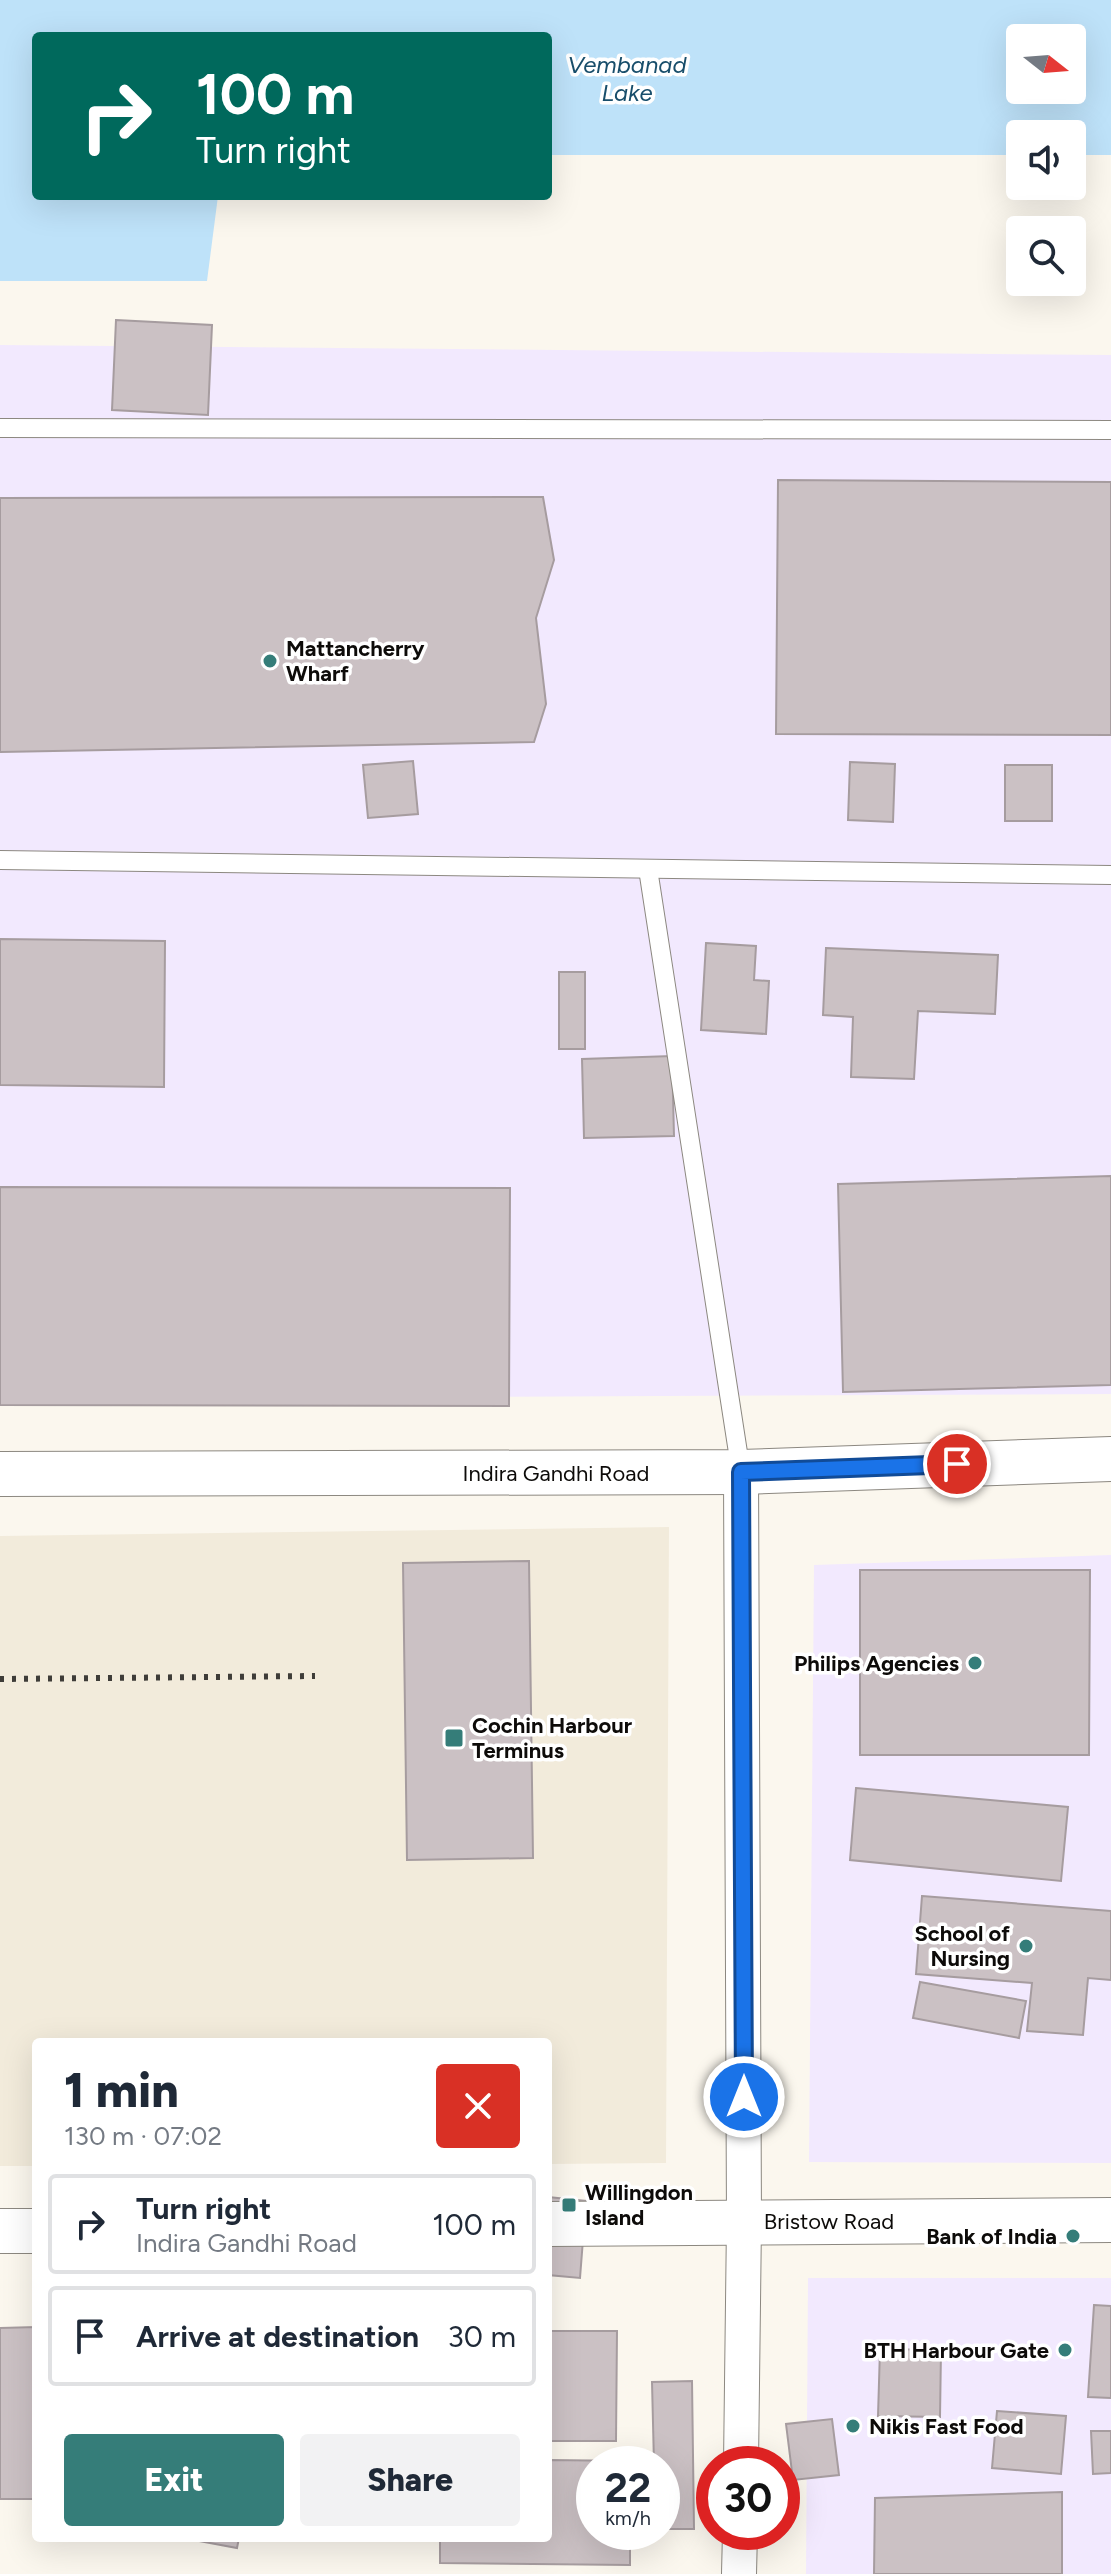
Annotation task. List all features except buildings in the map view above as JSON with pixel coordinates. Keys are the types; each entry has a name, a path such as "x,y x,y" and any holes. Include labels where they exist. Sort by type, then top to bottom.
{"main road":[{"name":"Indira Gandhi Road","path":"0,1474 741,1472 1111,1459"},
{"name":"Bristow Road","path":"552,2224 1111,2220"},
{"path":"0,2231 32,2231"}],"street":[{"path":"741,1472 744,2222 741,2446"},
{"path":"739,2574 740,2550"}],"lane":[{"path":"0,428 1111,430"},
{"path":"0,860 1111,875"},
{"path":"648,869 741,1472"}],"shaded area":[{"path":"0,345 1111,355 1111,1394 0,1399"},
{"path":"669,1527 666,2163 552,2164 552,2038 32,2038 32,2166 0,2166 0,1536"},
{"path":"1111,1555 1111,2163 809,2162 814,1565"},
{"path":"808,2278 1111,2278 1111,2574 806,2574"}],"water":[{"name":"Vembanad Lake","path":"0,0 1111,0 1111,155 1086,155 1086,120 1006,120 1006,155 552,155 552,32 32,32 32,200 217,200 207,281 0,281"}],"railway":[{"path":"0,1679 315,1676"}],"place":[{"name":"Mattancherry Wharf","path":"270,661"},
{"name":"Philips Agencies","path":"975,1663"},
{"name":"Cochin Harbour Terminus","path":"454,1738"},
{"name":"School of Nursing","path":"1026,1946"},
{"name":"Willingdon Island","path":"569,2205"},
{"name":"Bank of India","path":"1073,2236"},
{"name":"BTH Harbour Gate","path":"1065,2350"},
{"name":"Nikis Fast Food","path":"853,2426"}],"route":[{"path":"744,2097 741,1472 957,1464"}]}
